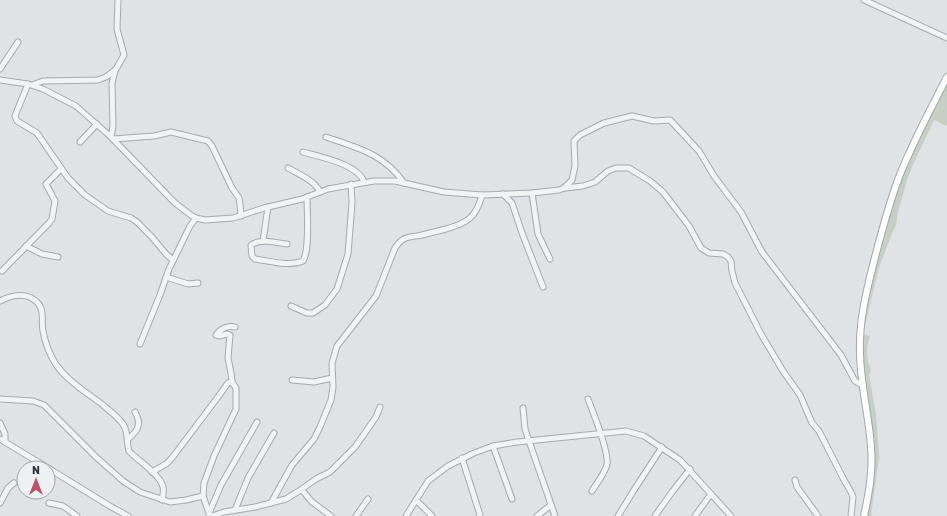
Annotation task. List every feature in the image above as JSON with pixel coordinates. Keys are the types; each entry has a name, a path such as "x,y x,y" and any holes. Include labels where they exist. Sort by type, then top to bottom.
{"main road":[{"path":"864,516 871,481 872,463 870,436 862,385 860,351 862,316 880,240 894,191 947,77"}],"street":[{"path":"112,138 112,83 116,70 124,55 117,29 118,0"},
{"path":"864,0 947,38"},
{"path":"0,69 18,42"},
{"path":"116,70 106,77 98,80 42,81 30,85 15,118 19,123 34,130 41,137 61,169 82,192 103,208 117,215 131,218 141,226 173,260"},
{"path":"0,80 30,85 54,94 82,111 112,138 175,203 196,218 214,220 241,216 307,197 328,189 364,182 383,181 404,183 444,192 482,195 532,193 583,186 595,182 608,171 616,168 629,168 650,181 663,192 689,226 701,248 709,253 722,254 728,257 731,261 732,271 736,283 761,334 783,371 800,395 812,423 819,431 851,492 853,498 851,516"},
{"path":"564,188 570,183 573,176 575,161 574,141 580,135 604,123 632,116 654,121 670,120 699,151 712,172 741,212 762,252 841,355 855,381 862,385"},
{"path":"80,142 97,124"},
{"path":"112,138 154,136 171,132 208,141 212,146 232,188 239,198 241,216"},
{"path":"326,138 359,148 380,158 396,172 404,183"},
{"path":"303,152 337,162 360,175 364,182"},
{"path":"288,168 315,184 320,192"},
{"path":"2,271 47,226 52,219 55,201 46,184 61,169"},
{"path":"291,306 307,313 313,313 325,305 337,289 348,254 352,203 351,184"},
{"path":"532,193 538,234 550,259"},
{"path":"503,194 512,202 522,233 543,286"},
{"path":"271,503 292,466 314,439 320,428 331,400 332,363 337,346 376,296 396,248 400,242 409,236 423,235 464,223 475,213 482,195"},
{"path":"287,244 263,241 257,242 251,245 253,258 287,263 303,261 305,258 307,236 307,197"},
{"path":"263,241 268,207"},
{"path":"140,344 173,260 190,226 196,218"},
{"path":"26,246 42,254 58,258"},
{"path":"166,277 188,284 198,283"},
{"path":"0,301 6,298 26,295 39,304 42,312 42,324 45,339 54,361 74,384 112,412 123,423 127,433 130,452 152,472 162,485 162,500"},
{"path":"211,514 203,496 204,483 214,456 236,409 236,388 232,381 228,358 230,335 216,335 227,326 235,327"},
{"path":"292,380 314,382 332,378"},
{"path":"152,472 166,464 172,458 228,383 232,381"},
{"path":"0,398 33,401 44,405 123,481 140,492 162,500 175,502 203,496"},
{"path":"588,399 600,433 607,465 592,491"},
{"path":"211,514 271,503 291,497 316,479 334,469 355,447 376,417 380,407"},
{"path":"523,408 525,429 555,516"},
{"path":"128,440 134,433 139,423 139,418 136,412"},
{"path":"211,514 221,485 257,422"},
{"path":"0,423 4,434 3,440 35,460"},
{"path":"406,516 428,481 448,466 462,458 493,446 626,430 637,432 650,439 680,460 690,469 731,516"},
{"path":"236,510 248,478 274,433"},
{"path":"493,446 512,499"},
{"path":"618,516 662,447"},
{"path":"462,458 480,515"},
{"path":"655,516 690,469"},
{"path":"56,473 95,498 128,516"},
{"path":"795,480 797,487 818,516"},
{"path":"0,502 8,488 14,483"},
{"path":"302,490 312,502 331,516"},
{"path":"695,516 711,494"},
{"path":"356,516 368,499"},
{"path":"416,500 432,516"},
{"path":"49,503 62,506 77,516"},
{"path":"537,516 551,505"}],"green space":[{"path":"947,77 947,126 934,120 912,167 898,212 896,225 879,268 863,334 870,336 867,357 871,370 869,375 876,414 879,457 871,516 864,516 872,471 862,385 862,316 894,191"}]}
